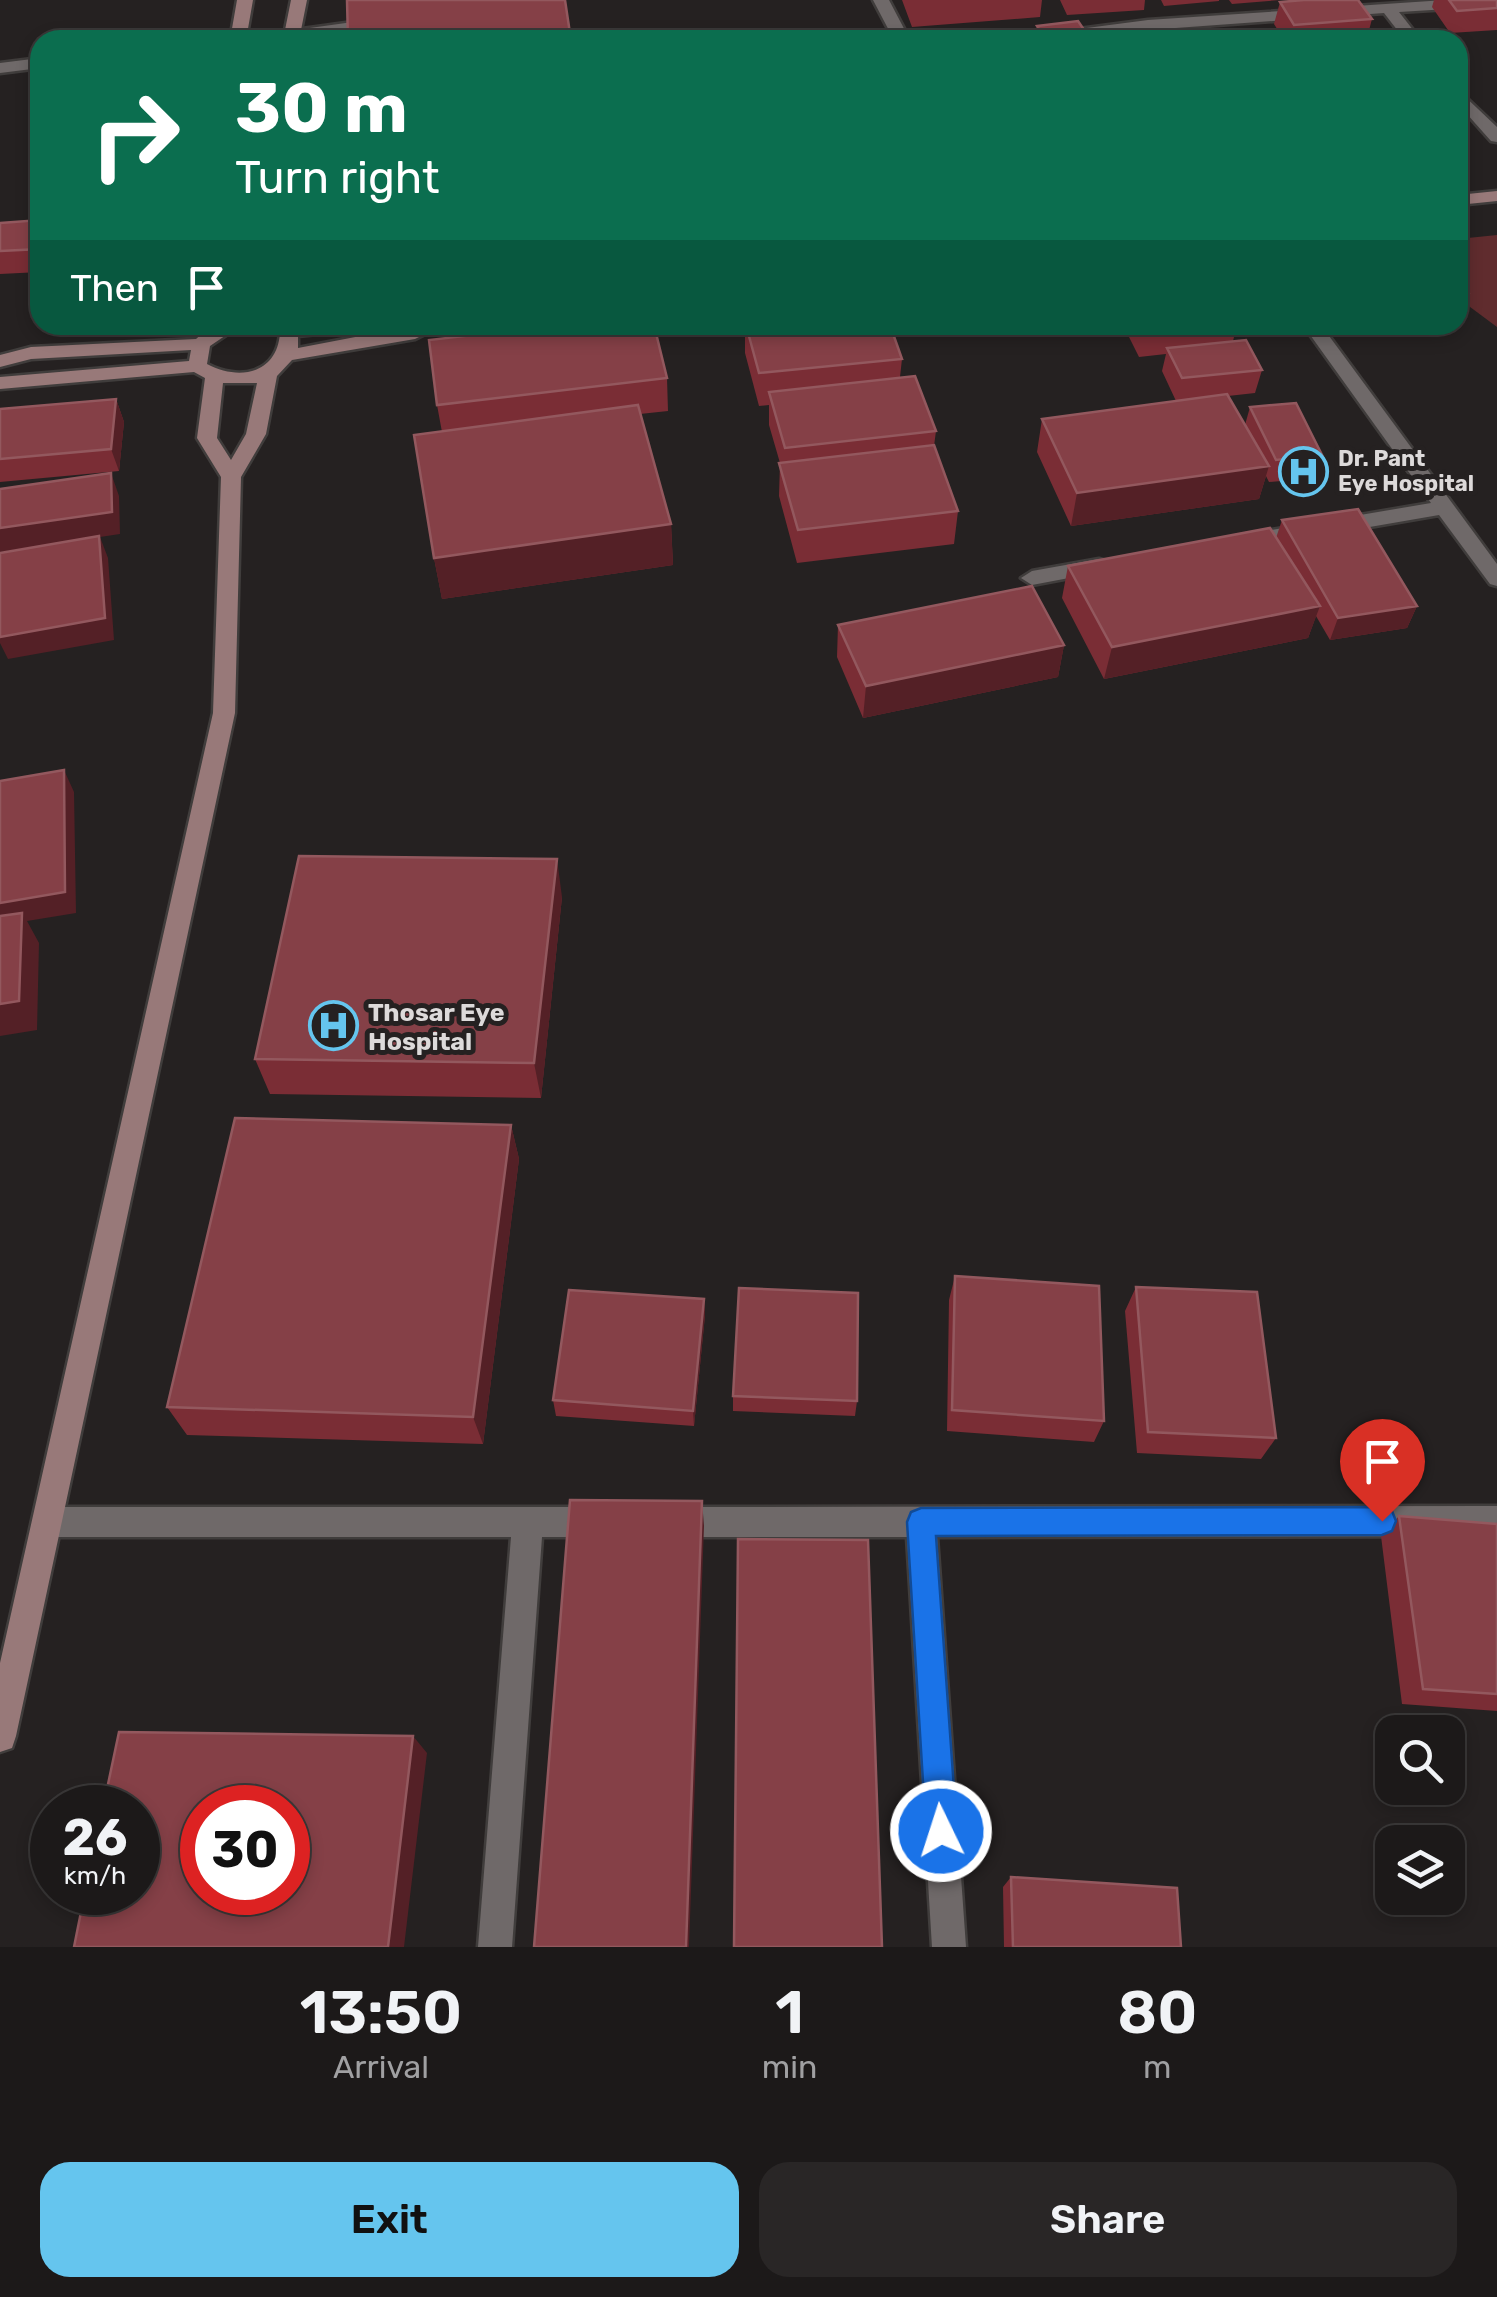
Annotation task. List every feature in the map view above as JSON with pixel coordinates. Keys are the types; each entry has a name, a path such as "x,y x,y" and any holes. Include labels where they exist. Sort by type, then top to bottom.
{"main road":[{"path":"240,30 245,0"},
{"path":"293,30 299,0"},
{"path":"1468,199 1497,196"},
{"path":"0,361 31,353 201,344 213,335"},
{"path":"285,335 288,355"},
{"path":"0,1736 12,1629 46,1522 224,713 231,477 256,434 268,374 288,355 398,335"},
{"path":"201,344 206,372 207,438 231,477"},
{"path":"0,383 206,372 268,374"}],"street":[{"path":"881,0 897,30"},
{"path":"1105,30 1497,1"},
{"path":"1389,10 1405,30"},
{"path":"340,30 402,20"},
{"path":"0,68 30,64"},
{"path":"1468,106 1497,137"},
{"path":"1319,335 1496,577"},
{"path":"1228,544 1444,506"},
{"path":"1032,578 1130,561"},
{"path":"46,1522 1497,1521"},
{"path":"496,1947 528,1522"},
{"path":"921,1522 949,1947"}],"shaded area":[{"path":"1497,235 1497,327 1468,305 1468,238"}],"building":[{"path":"347,0 565,0 570,30 348,30"},
{"path":"1358,0 1372,19 1294,25 1280,2"},
{"path":"1449,0 1497,0 1497,8 1457,11"},
{"path":"1078,21 1084,30 1040,30 1037,26"},
{"path":"30,221 30,250 0,251 0,223"},
{"path":"472,335 656,335 667,378 437,405 429,340"},
{"path":"749,335 894,335 902,359 759,373"},
{"path":"1246,340 1262,370 1182,378 1167,348"},
{"path":"915,376 936,431 785,448 769,392"},
{"path":"1227,394 1269,466 1077,493 1042,419"},
{"path":"116,399 111,449 0,459 0,409"},
{"path":"1296,403 1322,455 1276,460 1250,407"},
{"path":"638,405 671,524 434,558 414,435"},
{"path":"934,445 958,511 798,530 779,463"},
{"path":"111,473 112,512 0,528 0,489"},
{"path":"1358,509 1417,606 1338,618 1282,520"},
{"path":"1270,528 1320,606 1112,647 1068,566"},
{"path":"99,536 105,618 0,637 0,553"},
{"path":"1032,586 1064,645 866,686 838,625"},
{"path":"64,770 65,892 0,903 0,781"},
{"path":"299,856 557,859 534,1063 255,1059"},
{"path":"22,913 19,1001 0,1004 0,916"},
{"path":"235,1118 511,1125 473,1417 167,1407"},
{"path":"955,1276 1099,1286 1104,1421 952,1410"},
{"path":"1136,1287 1257,1292 1276,1438 1148,1432"},
{"path":"739,1288 858,1293 857,1401 733,1396"},
{"path":"569,1290 704,1299 693,1411 553,1400"},
{"path":"570,1500 702,1501 686,1947 534,1947"},
{"path":"1399,1516 1497,1524 1497,1694 1423,1689"},
{"path":"738,1539 868,1540 882,1947 734,1947"},
{"path":"119,1732 413,1736 388,1947 74,1947 80,1915 160,1915 160,1785 108,1785"},
{"path":"1011,1877 1177,1888 1181,1947 1013,1947"}],"place":[{"name":"Dr. Pant Eye Hospital","path":"1303,471"},
{"name":"Thosar Eye Hospital","path":"333,1026"}],"route":[{"path":"941,1831 921,1522 1382,1521"}]}
